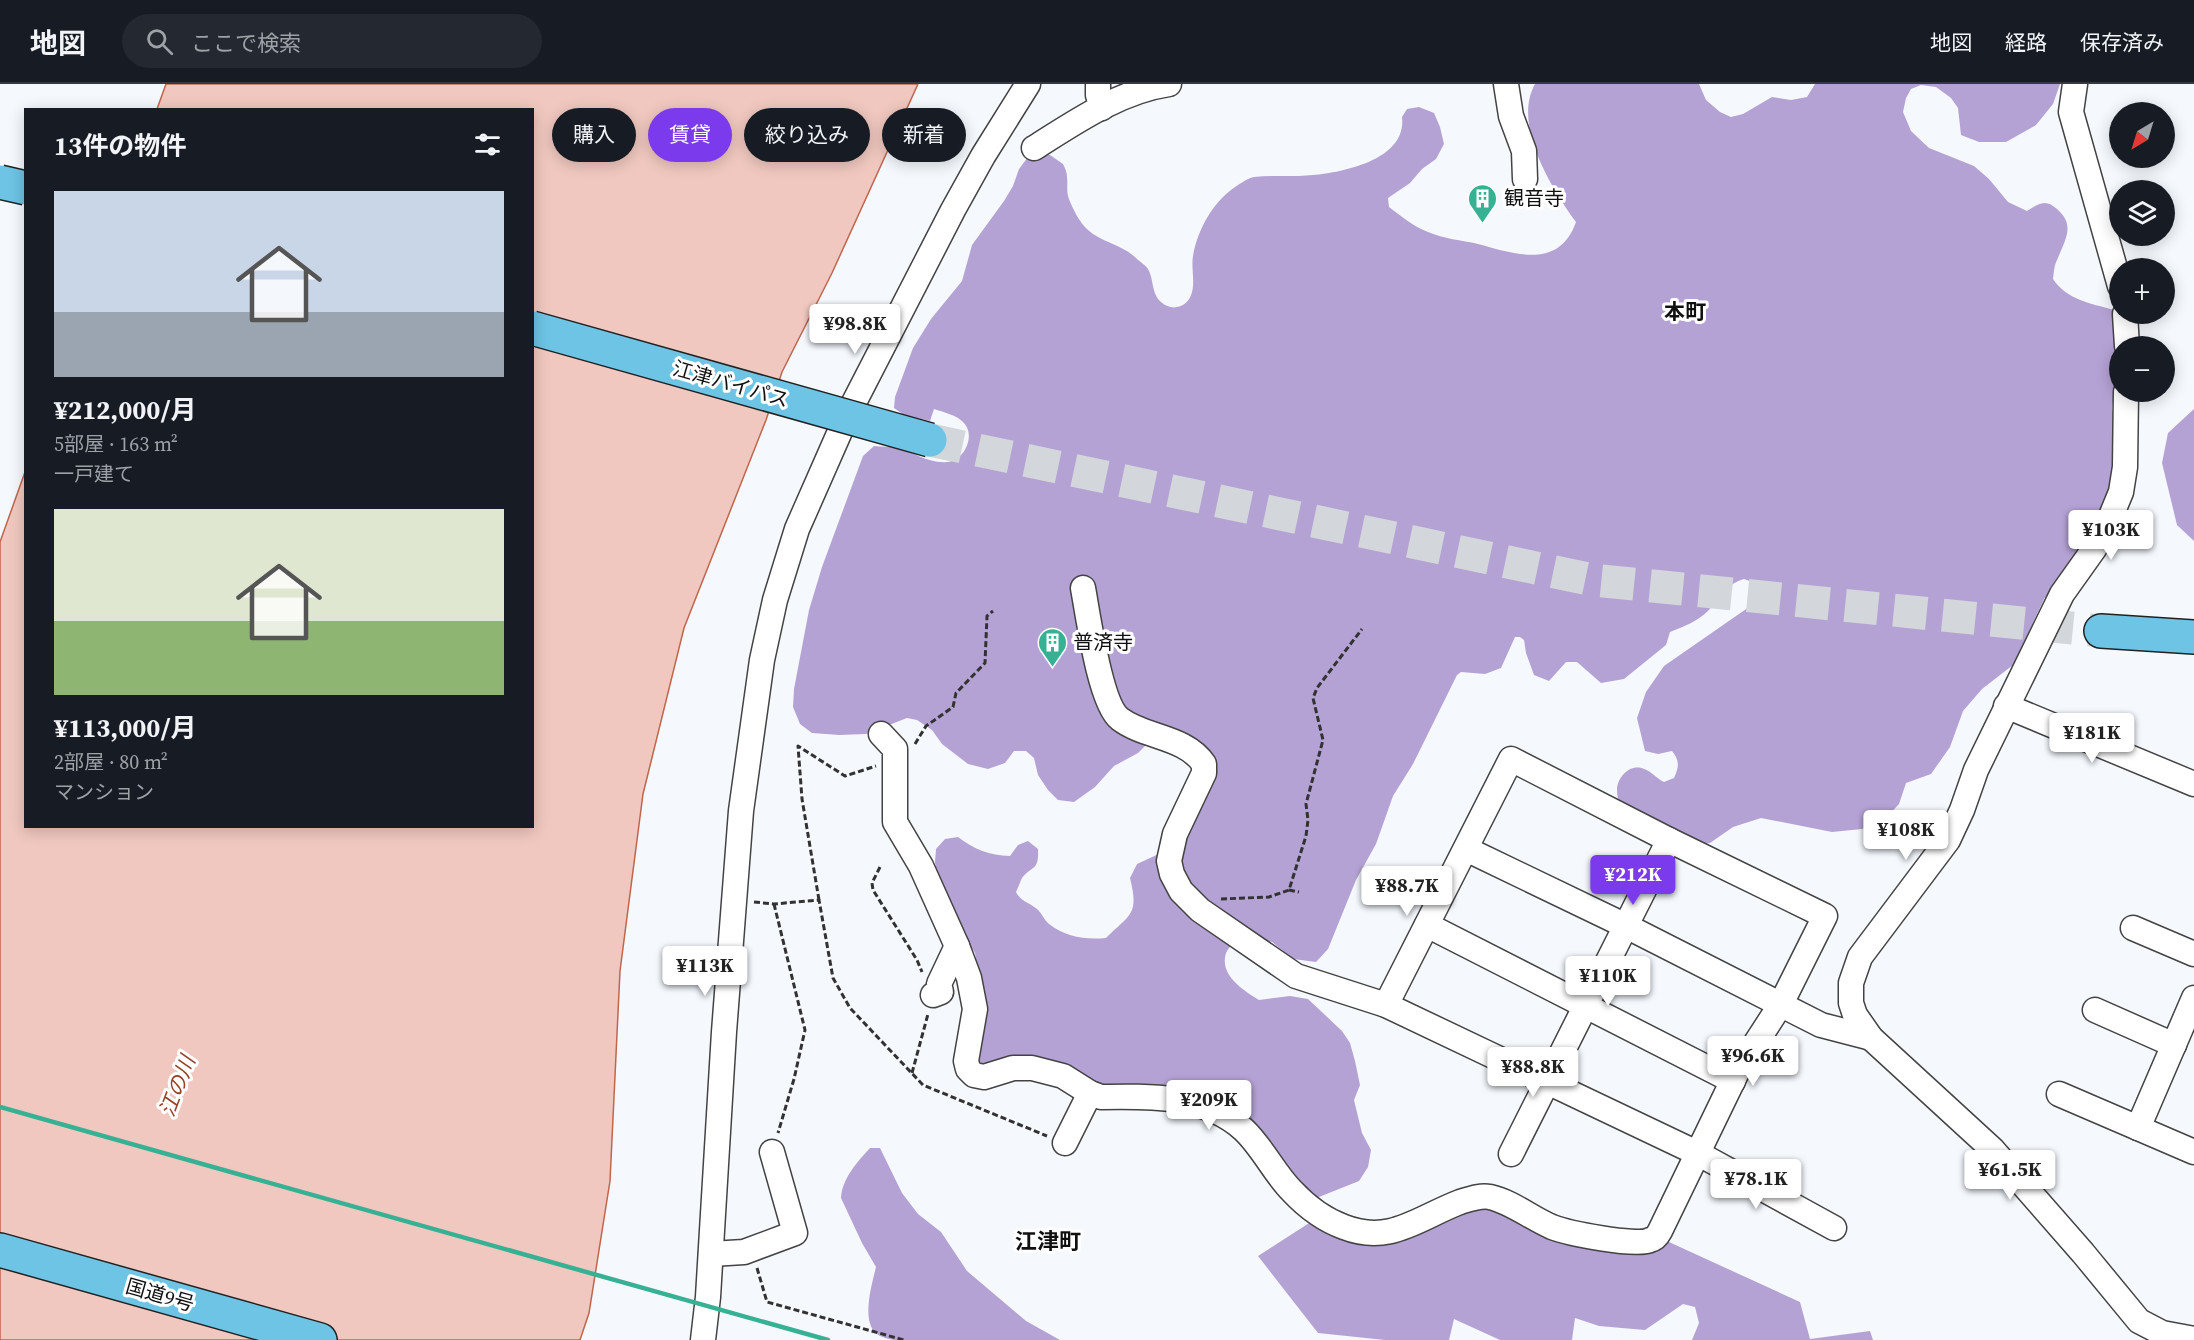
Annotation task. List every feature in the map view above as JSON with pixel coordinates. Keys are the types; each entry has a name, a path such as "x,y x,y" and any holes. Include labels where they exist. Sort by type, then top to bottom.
{"highway":[{"name":"江津バイパス","path":"534,330 930,440"},
{"path":"2102,631 2194,637"},
{"name":"国道9号","path":"0,1250 320,1340"}],"street":[{"path":"703,1340 711,1254 724,1032 741,811 762,660 775,600 836,418 983,156 1028,84"},
{"path":"1098,84 1098,95 1102,108"},
{"path":"1034,148 1102,108 1157,86 1169,84"},
{"path":"1506,84 1511,116 1524,151 1525,178"},
{"path":"2075,84 2071,112 2112,258"},
{"path":"534,330 836,418"},
{"path":"2126,402 2125,467 2121,492 2107,526 2094,549 2062,594 1976,770 1962,810 1948,840 1856,965 1851,983 1851,1003 1855,1015 1871,1038 1992,1149 2139,1321 2162,1333 2194,1339"},
{"path":"1083,588 1105,695 1113,711 1123,721 1181,745 1204,764 1204,772 1175,834 1169,861 1174,879 1181,891 1200,910 1296,976 1386,1005 1699,1154 1834,1228"},
{"path":"2006,706 2194,784"},
{"path":"890,748 895,822 921,866 969,978 975,1009 966,1061 971,1073 977,1076 987,1076 1013,1068 1032,1068 1068,1078 1090,1093 1101,1097 1139,1096 1175,1099 1217,1112 1243,1129 1292,1192 1309,1206 1331,1222 1367,1234 1392,1231 1462,1201 1483,1196 1500,1200 1530,1217 1564,1230 1593,1237 1646,1242 1651,1240 1660,1231 1699,1154 1732,1081 1781,1004 1825,916 1511,759 1386,1005"},
{"path":"1511,1154 1669,840"},
{"path":"1466,849 1626,926 1821,1025 1871,1038"},
{"path":"1427,925 1732,1081"},
{"path":"2133,928 2194,954"},
{"path":"933,995 941,992 939,984 957,946"},
{"path":"2138,1128 2194,998"},
{"path":"2095,1010 2174,1045"},
{"path":"1065,1143 1090,1093"},
{"path":"2059,1094 2194,1152"},
{"path":"711,1254 744,1252 795,1233 772,1152"}],"path":[{"path":"993,610 987,616 985,663 956,693 953,707 926,726 913,747 890,748 845,776 798,746 802,799 833,978 850,1008 923,1085 1065,1143"},
{"path":"1289,890 1306,836 1308,820 1306,804 1323,740 1313,698 1317,687 1362,629"},
{"path":"880,867 873,883 873,890 917,960 933,995 912,1073"},
{"path":"1193,903 1199,900 1269,897 1289,890 1299,891"},
{"path":"734,901 774,904 819,900"},
{"path":"772,1152 806,1030 774,904"},
{"path":"752,1249 767,1302 904,1340"}],"shaded area":[{"path":"1535,84 1699,84 1706,100 1720,112 1731,117 1743,114 1772,97 1791,100 1807,97 1815,84 2060,84 2053,104 2036,125 2006,142 1979,142 1961,135 1958,108 1951,98 1936,87 1921,85 1911,89 1903,112 1911,131 1929,148 1974,166 1989,179 2008,202 2027,211 2046,203 2053,206 2065,219 2066,238 2055,265 2053,279 2072,296 2109,309 2109,324 2118,324 2119,326 2120,336 2109,336 2109,402 2113,402 2112,409 2116,423 2115,489 2076,558 2044,599 2013,665 1982,689 1963,711 1950,747 1931,774 1906,783 1899,804 1886,818 1862,829 1832,832 1761,818 1733,827 1710,843 1693,846 1618,803 1618,784 1630,769 1644,769 1664,782 1674,778 1678,764 1672,751 1658,754 1645,751 1637,718 1646,692 1664,666 1749,607 1755,594 1752,582 1744,579 1732,584 1704,615 1670,632 1666,645 1624,679 1601,683 1577,662 1566,662 1549,681 1534,675 1524,640 1520,637 1515,637 1501,668 1485,674 1461,672 1457,675 1413,764 1393,796 1376,844 1356,880 1328,949 1316,962 1293,959 1272,942 1242,934 1226,953 1225,961 1229,975 1246,992 1259,1000 1290,996 1308,999 1342,1031 1350,1043 1360,1085 1354,1100 1362,1133 1371,1150 1368,1167 1359,1181 1314,1199 1226,1100 1205,1087 1189,1084 1134,1092 971,1070 979,975 975,953 958,926 939,887 935,862 936,849 945,839 958,837 982,851 1010,856 1018,845 1028,841 1038,849 1037,861 1022,878 1016,892 1018,895 1037,909 1049,924 1062,932 1083,938 1106,938 1131,912 1134,899 1130,878 1137,864 1176,846 1214,774 1159,745 1146,745 1138,753 1114,766 1095,787 1074,802 1058,800 1048,790 1038,775 1034,758 1026,751 1014,751 1005,763 988,769 968,764 942,744 932,730 917,720 907,718 866,734 812,733 800,724 793,707 794,689 809,610 822,567 863,456 874,446 894,447 934,461 947,462 959,457 966,447 969,434 961,420 934,409 930,421 904,415 894,408 895,397 913,348 931,319 962,281 972,245 1004,201 1019,169 1028,157 1038,153 1050,155 1063,164 1067,173 1068,196 1082,223 1088,230 1126,250 1143,264 1150,273 1158,298 1166,305 1175,307 1184,304 1190,297 1193,283 1193,256 1199,235 1208,216 1229,191 1254,177 1306,176 1341,171 1371,161 1395,143 1401,131 1402,117 1407,109 1419,107 1434,113 1444,144 1436,159 1422,169 1410,183 1388,198 1389,207 1418,227 1446,238 1521,254 1547,253 1559,247 1568,237 1576,222 1546,175 1538,156 1528,118 1529,100"},
{"path":"2194,409 2194,541 2177,525 2162,463 2168,433"},
{"path":"870,1148 880,1148 902,1193 918,1214 941,1232 967,1271 1026,1321 1060,1340 894,1340 882,1337 874,1331 868,1314 876,1267 841,1198 847,1178"},
{"path":"1490,1206 1647,1249 1669,1242 1800,1302 1810,1339 1870,1331 1873,1340 1692,1340 1699,1323 1695,1307 1683,1304 1645,1330 1599,1326 1575,1318 1572,1340 1500,1340 1454,1319 1449,1340 1385,1340 1318,1333 1258,1256 1317,1218 1356,1239 1389,1244 1459,1210"}],"water":[{"name":"江の川","path":"166,84 918,84 907,108 882,108 883,162 832,273 782,372 766,420 684,628 643,794 620,971 610,1181 589,1313 580,1340 0,1340 0,542 24,475 24,828 534,828 534,108 157,108"}],"tunnel":[{"path":"930,440 1593,580 2101,631"}],"railway":[{"path":"0,1107 828,1340"}],"place":[{"name":"観音寺","path":"1483,224"},
{"name":"普済寺","path":"1052,668"}],"district":[{"name":"本町","path":"1685,311"},
{"name":"江津町","path":"1048,1241"}]}
